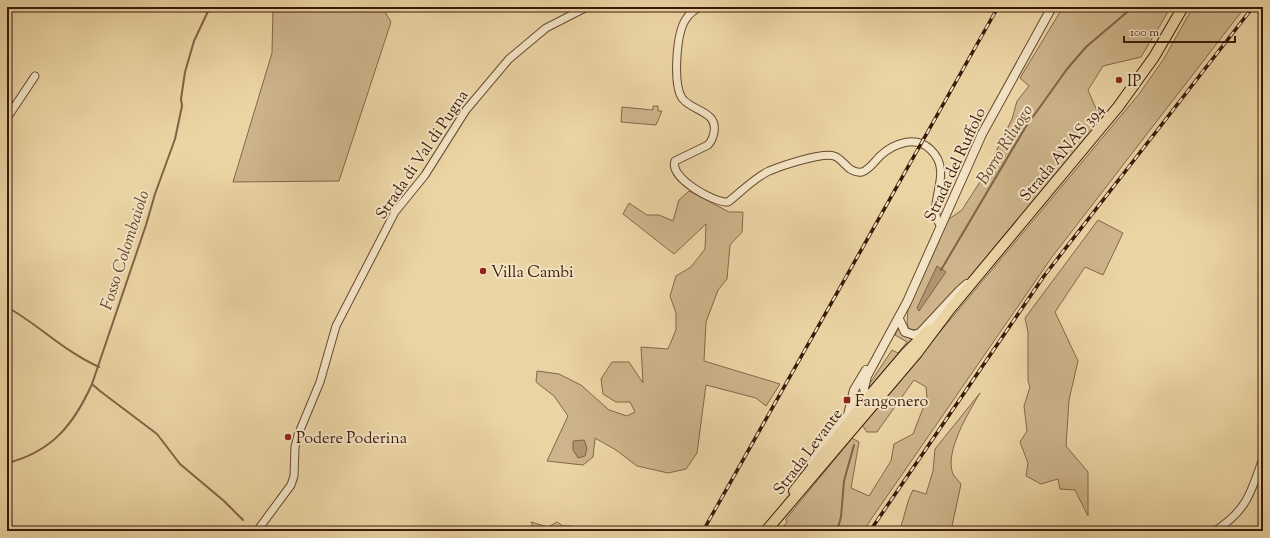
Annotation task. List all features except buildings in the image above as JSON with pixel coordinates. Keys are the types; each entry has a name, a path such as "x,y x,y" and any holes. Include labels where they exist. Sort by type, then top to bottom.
{"main road":[{"name":"Strada ANAS 394","path":"865,405 916,341 950,309 1133,87 1166,39 1183,7"},
{"name":"Strada Levante","path":"766,531 808,471 865,405"},
{"name":"Strada Levante","path":"774,521 794,500 865,405"}],"street":[{"name":"Strada di Val di Pugna","path":"257,531 291,485 294,476 295,446 298,435 320,382 336,326 395,212 425,175 466,110 509,59 546,28 588,7"},
{"path":"700,7 685,20 681,30 677,60 679,90 682,98 707,114 713,121 715,128 712,141 708,145 675,161 674,168 692,187 720,203 728,202 769,171 817,156 830,155 837,158 854,171 861,172 867,170 881,155 896,144 915,142 931,150 939,163 941,183 935,215 940,225"},
{"name":"Strada del Ruffolo","path":"808,471 821,448 848,415 852,396 858,382 898,319 987,125 1052,7"},
{"path":"7,118 35,76"},
{"path":"898,319 905,332 914,335 920,334 960,290 974,280"},
{"name":"Strada del Ruffolo","path":"865,405 864,388 866,379 888,336"},
{"path":"852,396 865,405"},
{"path":"1215,531 1234,517 1245,504 1263,458"}],"shaded area":[{"path":"273,7 382,7 391,22 339,181 233,182 272,53"},
{"path":"1063,7 1069,7 1074,10 1078,7 1171,7 1141,57 1103,66 1088,90 1101,120 971,277 957,289 925,324 917,330 909,329 907,323 908,309 946,221 962,210 985,174 1012,119 1017,101 1029,86 1020,78"},
{"path":"1193,7 1245,7 1052,257 863,531 780,531 787,522 786,519 852,438 859,442 851,488 869,496 891,461 894,444 913,434 927,398 926,387 914,380 877,432 867,432 862,425 1139,94 1163,60"},
{"path":"653,106 658,106 658,111 662,111 656,125 621,122 622,107 653,110"},
{"path":"689,191 729,212 743,212 742,232 730,245 727,279 718,290 706,322 704,361 780,384 766,406 756,398 706,385 697,453 686,469 668,473 637,466 616,450 595,438 593,457 583,465 547,461 568,416 554,396 536,382 537,371 559,374 581,385 609,410 627,416 635,412 630,402 616,402 603,394 601,379 612,362 629,362 643,383 641,347 668,349 676,330 676,313 670,296 676,276 691,267 705,249 706,224 674,254 623,214 629,203 647,215 659,215 673,221 679,200"},
{"path":"1098,220 1123,233 1103,275 1085,267 1055,312 1078,361 1069,400 1066,446 1088,472 1088,516 1075,490 1060,489 1058,479 1041,484 1026,476 1028,463 1020,442 1027,431 1024,406 1030,387 1028,381 1028,332 1025,318"},
{"path":"937,266 946,272 919,311 917,308"},
{"path":"898,329 903,335 914,340 869,393 868,386 892,350 898,353 907,342 895,335"},
{"path":"980,393 959,432 952,455 951,465 953,474 961,484 951,531 899,531 913,490 926,494 933,471 935,449"},
{"path":"584,440 587,448 585,456 578,458 573,450 573,441"},
{"path":"531,522 548,527 557,522 563,526 571,526 578,531 535,531"}],"waterway":[{"name":"Fosso Colombaiolo","path":"7,463 37,452 60,434 77,412 92,384 146,225 155,194 175,139 182,106 181,99 185,72 194,41 210,7"},
{"name":"Borro Riluogo","path":"941,270 1025,128 1067,69 1086,47 1133,7"},
{"path":"7,307 75,354 99,367"},
{"path":"92,384 157,434 180,464 224,501 243,520"},
{"name":"Borro Riluogo","path":"837,531 841,517 844,481 854,445"}],"railway":[{"path":"703,531 998,7"},
{"path":"870,531 1044,276 1253,7"}],"place":[{"name":"IP","path":"1119,80"},
{"name":"Villa Cambi","path":"483,271"},
{"name":"Fangonero","path":"847,400"},
{"name":"Podere Poderina","path":"288,437"}]}
